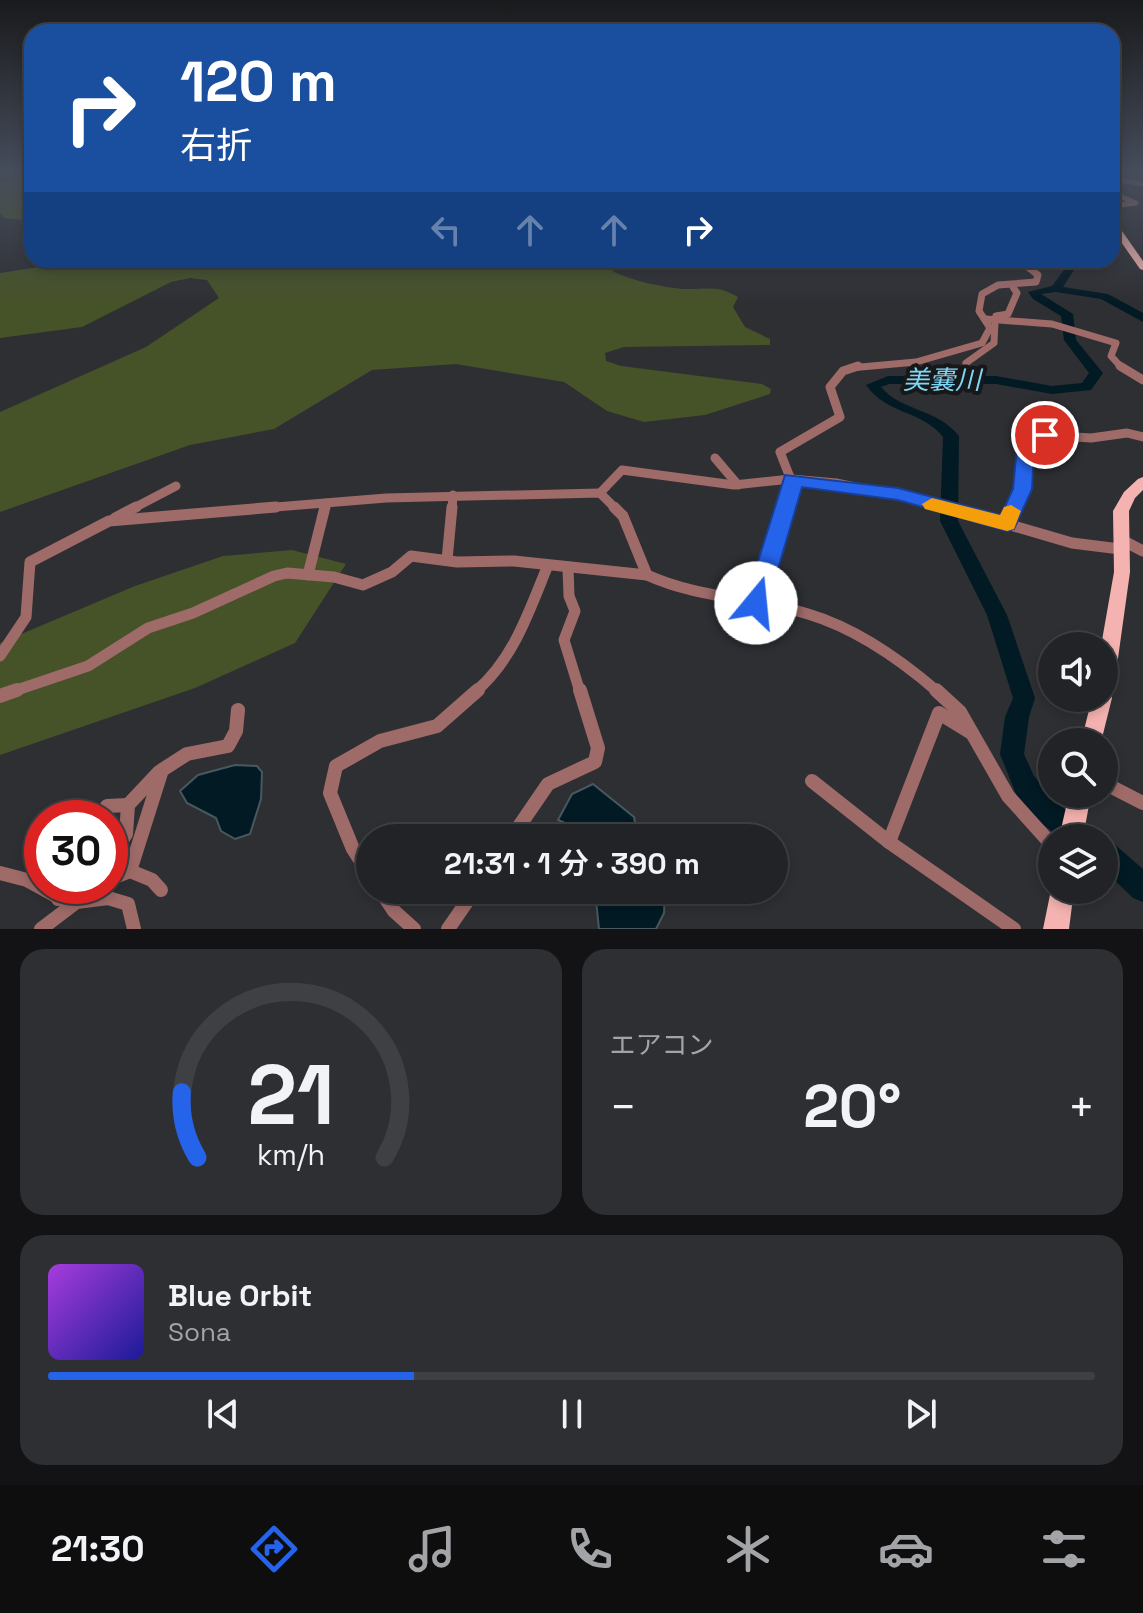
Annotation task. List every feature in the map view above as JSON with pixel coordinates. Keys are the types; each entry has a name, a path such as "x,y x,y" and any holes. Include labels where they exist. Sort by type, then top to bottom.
{"main road":[{"path":"1120,234 1143,267"},
{"path":"1113,632 1120,587 1124,503 1143,482"},
{"path":"1056,929 1060,904"}],"street":[{"path":"1033,268 1038,275 1036,282 994,284 979,303 979,314 990,320 1026,319 1059,325 1116,343 1111,356 1115,362 1143,380"},
{"path":"990,320 1008,314 1017,293 1013,287"},
{"path":"966,363 993,348 998,335 990,320"},
{"path":"756,603 793,485 780,452 840,417 831,396 830,384 837,375 863,364 915,362 976,347 989,333 990,320"},
{"path":"808,434 818,422"},
{"path":"1007,524 1022,489 1026,448 1030,442 1045,435 1091,438 1127,433 1143,437"},
{"path":"715,458 738,485"},
{"path":"109,521 453,495 600,493 622,470 738,485 791,479 864,487 963,510 1072,543 1120,544 1143,551"},
{"path":"0,656 26,617 30,562 176,486"},
{"path":"600,493 623,516 647,575"},
{"path":"447,560 453,495"},
{"path":"308,575 326,503"},
{"path":"0,696 88,666 148,628 193,613 274,576 308,575 363,585 392,572 411,556 514,561 647,575 669,585 809,614 854,634 908,666 960,712 1008,796 1038,829"},
{"path":"356,854 330,793 336,766 380,741 437,726 494,676 516,641 548,565"},
{"path":"521,824 548,784 595,762 598,748 564,640 575,611 569,596 568,568"},
{"path":"128,826 131,819 128,805 162,770 187,754 228,746 236,731 238,710"},
{"path":"889,842 939,713 973,734"},
{"path":"161,890 152,880 130,871 162,770"},
{"path":"812,781 889,842 1014,929"},
{"path":"1118,790 1143,803"},
{"path":"0,873 24,876"},
{"path":"41,929 63,904"},
{"path":"128,904 134,929"},
{"path":"389,904 414,929"},
{"path":"448,929 465,904"}],"green space":[{"path":"32,268 611,268 630,278 665,287 717,289 731,293 738,297 733,307 745,327 770,339 770,345 624,347 605,353 606,361 621,366 762,384 771,389 770,394 705,415 644,422 607,411 564,382 456,364 372,370 274,429 190,445 0,512 0,412 146,347 219,298 207,280 190,278 171,282 82,327 0,338 0,273"},
{"path":"292,550 346,564 295,643 195,688 0,755 0,643 135,586 223,556"}],"water":[{"path":"235,765 257,766 262,772 261,799 250,834 235,839 221,831 216,818 187,803 180,791 198,775"},
{"path":"593,784 634,817 635,824 567,824 558,820 572,794"},
{"path":"596,904 664,904 664,913 656,929 599,929"}],"waterway":[{"name":"美嚢川","path":"1056,289 1070,268"},
{"path":"1056,289 1104,296 1143,318"},
{"name":"美嚢川","path":"1056,289 1034,292 1037,297 1067,314 1070,340 1096,373 1086,387 1052,390 996,380 888,380 873,385 888,401 933,420 951,436 949,521 997,615 1024,698 1017,717 1012,754 1025,785 1046,811 1064,824"},
{"name":"美嚢川","path":"1118,865 1143,888"}],"slow traffic":[{"path":"932,504 1007,524 1011,511"}],"route":[{"path":"756,603 793,485 791,479 898,494 1007,524 1022,489 1026,448 1030,442 1045,435"}]}
